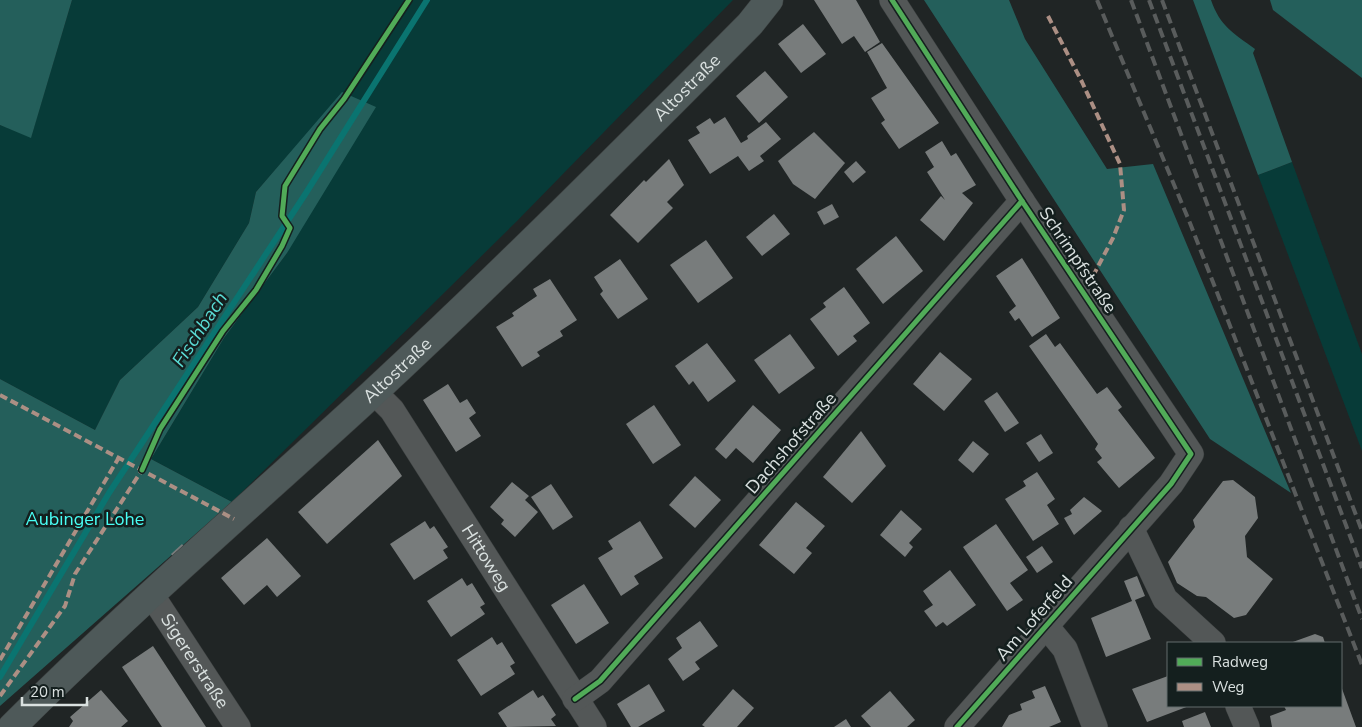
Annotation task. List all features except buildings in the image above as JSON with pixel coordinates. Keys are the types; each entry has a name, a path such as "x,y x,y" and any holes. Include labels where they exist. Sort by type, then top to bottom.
{"main road":[{"name":"Altostraße","path":"12,727 76,663 374,392 538,237 750,24 769,0"}],"street":[{"name":"Schrimpfstraße","path":"892,0 1022,201 1191,454 1171,484 1130,528"},
{"name":"Dachshofstraße","path":"576,698 600,681 1022,201"},
{"name":"Hittoweg","path":"374,392 392,410 594,727"},
{"name":"Am Loferfeld","path":"957,727 1130,528"},
{"path":"1130,528 1165,598 1212,642"},
{"name":"Sigererstraße","path":"151,594 238,727"},
{"path":"1046,626 1065,649 1095,727"},
{"path":"1238,707 1247,727"}],"path":[{"path":"142,470 160,429 223,331 256,290 282,246 290,228 282,216"}],"shaded area":[{"path":"72,0 733,0 517,221 232,502 151,459 224,338 287,253 343,92 256,192 249,223 198,307 120,380 95,430 0,379 0,125 31,137"},
{"path":"1292,162 1362,354 1362,451 1258,175"}],"green space":[{"path":"0,0 72,0 31,138 0,125"},
{"path":"924,0 1009,0 1025,39 1107,169 1153,164 1291,493 1210,439"},
{"path":"1193,0 1211,0 1223,23 1255,49 1253,53 1292,162 1258,175"},
{"path":"1270,0 1362,0 1362,78 1273,10"},
{"name":"Aubinger Lohe","path":"342,92 376,107 287,253 224,338 151,459 232,502 0,706 0,379 95,430 120,380 198,307 249,223 256,192"}],"waterway":[{"name":"Fischbach","path":"0,677 109,493 306,193 427,0"}],"railway":[{"path":"1097,0 1190,223 1362,665"},
{"path":"1131,0 1362,619"},
{"path":"1149,0 1362,568"},
{"path":"1162,0 1362,531"}],"marked path":[{"path":"1048,16 1082,82 1120,164 1124,210 1113,238 1084,293"},
{"path":"0,395 234,519"},
{"path":"0,660 118,459"},
{"path":"0,696 65,606 75,574 142,470"}],"cycle path":[{"path":"142,470 160,429 223,331 256,290 282,246 290,228 282,216 285,186 320,129 344,99 409,0"},
{"path":"892,0 1022,201 1191,454 1171,484 957,727"},
{"path":"575,699 600,681 1022,201"}]}
